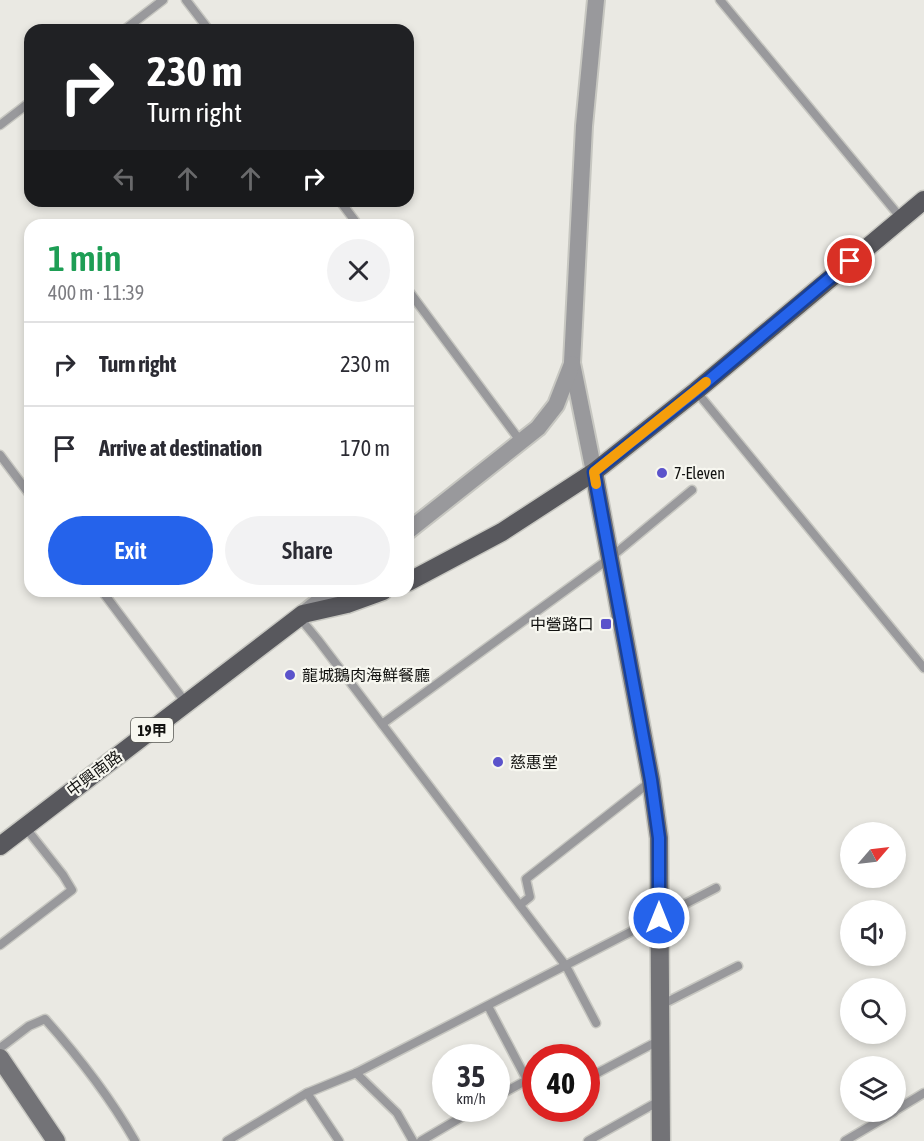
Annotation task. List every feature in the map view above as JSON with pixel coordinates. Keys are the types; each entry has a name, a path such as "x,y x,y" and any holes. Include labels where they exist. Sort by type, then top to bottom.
{"main road":[{"path":"414,579 502,532 594,472 696,391 924,200"},
{"name":"19甲","path":"301,615 366,597"},
{"name":"中興南路","path":"0,846 301,615"}],"street":[{"path":"596,0 584,126 572,363 651,780 659,838 661,1141"},
{"path":"414,526 538,428 556,405 572,363"},
{"path":"301,615 324,597"},
{"path":"1,1059 56,1141"}],"lane":[{"path":"132,24 163,0"},
{"path":"186,0 204,24"},
{"path":"720,0 901,218"},
{"path":"0,125 24,107"},
{"path":"414,298 521,442"},
{"path":"696,391 924,668"},
{"path":"0,456 24,487"},
{"path":"382,724 610,558 692,490"},
{"path":"106,597 186,704"},
{"path":"301,615 566,966 596,1023"},
{"path":"520,905 530,897 526,879 651,780"},
{"path":"0,945 72,890 25,827"},
{"path":"227,1141 307,1093 356,1073 716,888"},
{"path":"659,1005 738,966"},
{"path":"488,1006 522,1071"},
{"path":"1,1059 30,1026 45,1019 68,1045 124,1122 135,1141"},
{"path":"600,1072 660,1040"},
{"path":"356,1073 397,1113 413,1141"},
{"path":"307,1093 339,1141"},
{"path":"906,1104 924,1093"},
{"path":"588,1141 661,1100"},
{"path":"421,1141 453,1122"},
{"path":"845,1141 877,1122"}],"slow traffic":[{"path":"596,484 594,472 706,382"}],"place":[{"name":"7-Eleven","path":"662,473"},
{"name":"中營路口","path":"606,624"},
{"name":"龍城鵝肉海鮮餐廳","path":"290,675"},
{"name":"慈惠堂","path":"498,762"}],"route":[{"path":"659,918 659,838 651,780 594,472 696,391 850,261"}]}
